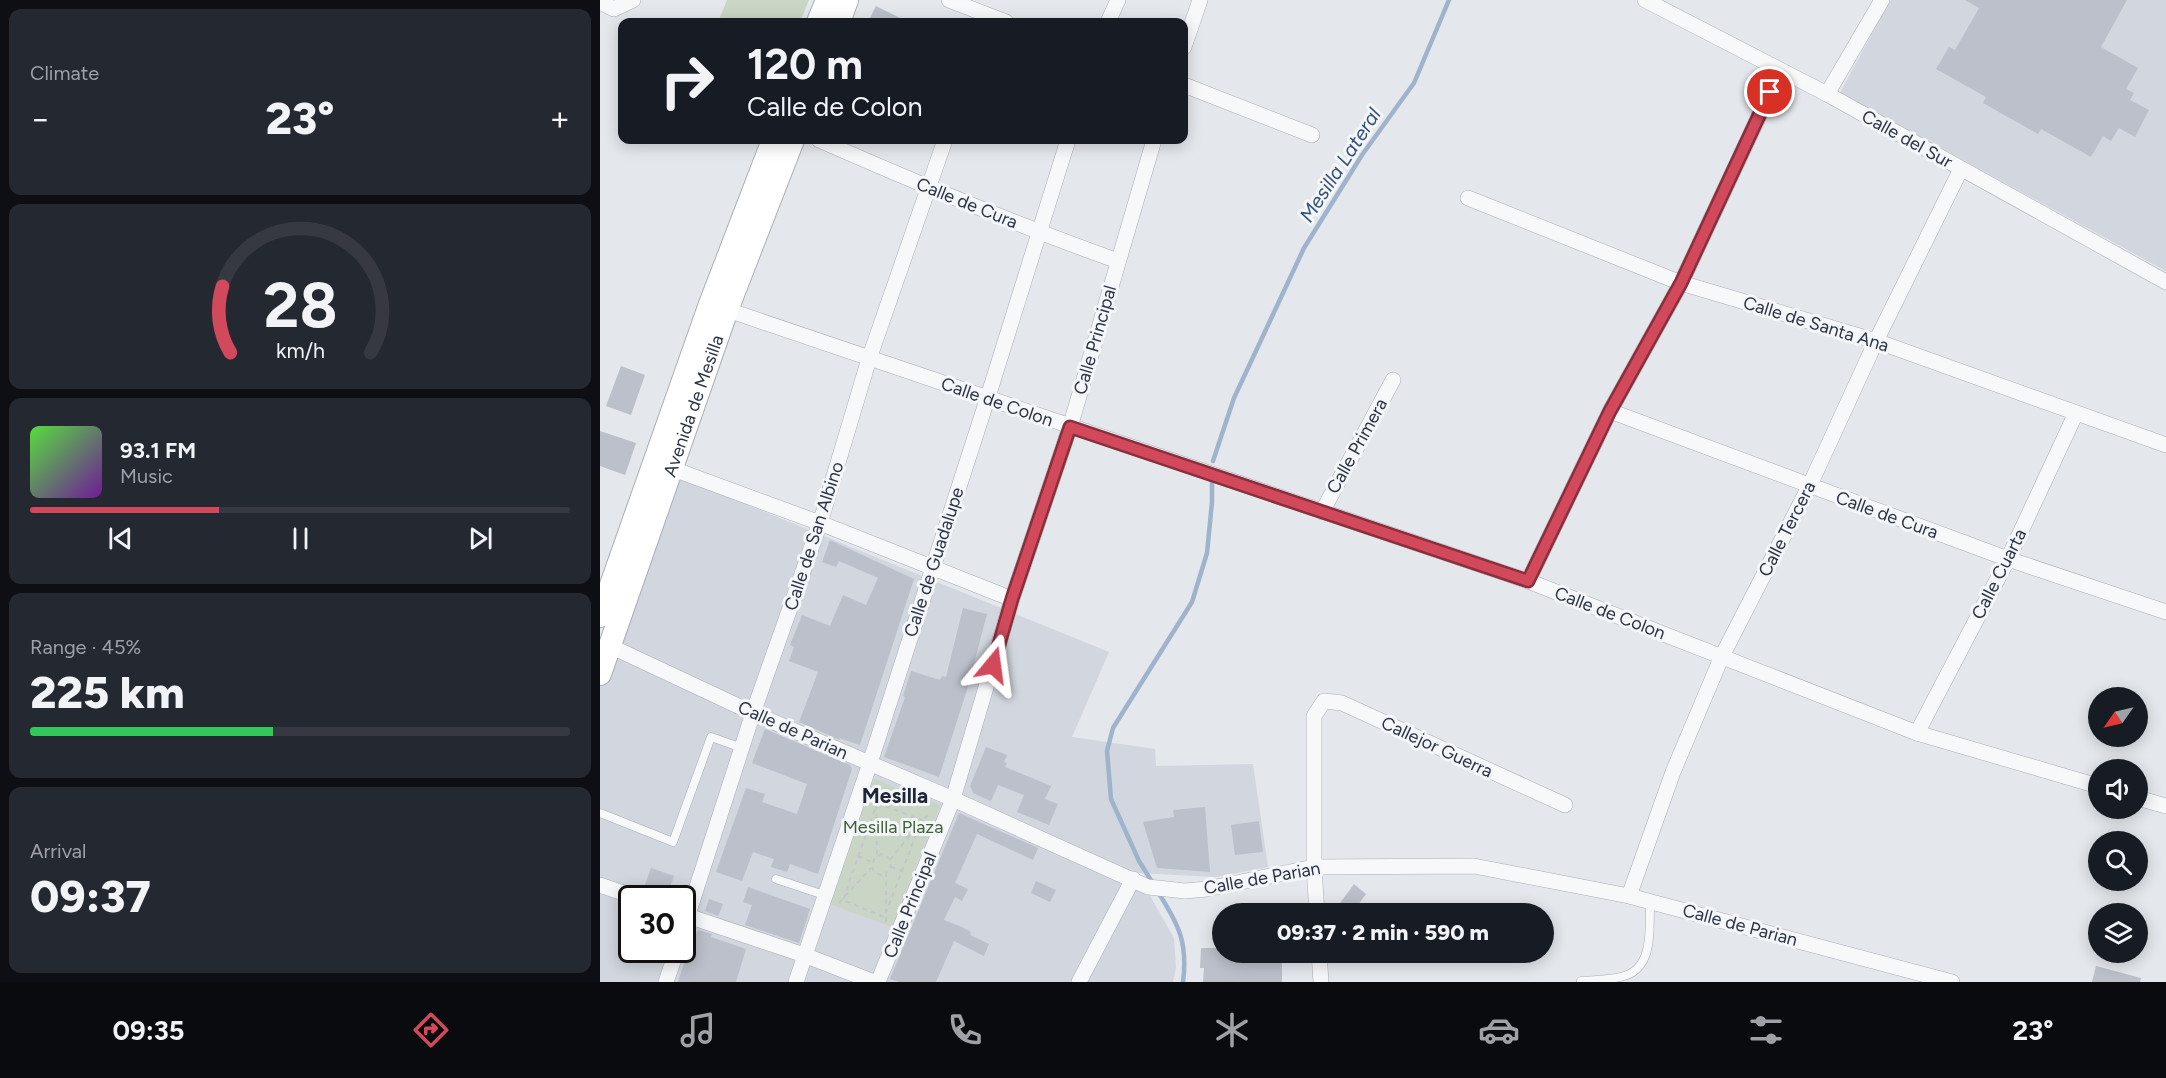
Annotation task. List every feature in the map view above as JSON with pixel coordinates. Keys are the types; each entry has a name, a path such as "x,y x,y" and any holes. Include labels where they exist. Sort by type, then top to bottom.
{"main road":[{"path":"819,18 826,0"},
{"path":"840,18 847,0"},
{"name":"Avenida de Mesilla","path":"600,674 605,644 662,465 719,307 772,144"},
{"name":"Avenida de Mesilla","path":"719,307 791,144"},
{"name":"Avenida de Mesilla","path":"600,616 662,465"}],"street":[{"path":"600,2 614,9 633,0"},
{"path":"949,0 985,18"},
{"path":"987,18 993,0"},
{"path":"1110,18 1118,0"},
{"path":"1188,34 1200,0"},
{"name":"Calle del Sur","path":"1645,0 1827,94 2166,282"},
{"path":"1827,94 1881,0"},
{"path":"1528,581 1610,411 1681,283 1780,71"},
{"path":"1188,87 1312,135"},
{"name":"Calle de Cura","path":"828,144 928,188 1118,261"},
{"name":"Calle de San Albino","path":"695,885 820,523 868,359 944,144"},
{"name":"Calle de Guadalupe","path":"796,982 870,763 1067,144"},
{"name":"Calle Principal","path":"876,982 893,947 953,799 1012,599 1070,427 1153,144"},
{"name":"Calle Tercera","path":"1629,896 1673,772 1722,656 1809,487 1876,341 1961,169"},
{"name":"Calle de Santa Ana","path":"1468,198 1681,283 1876,341 2166,445"},
{"name":"Calle de Colon","path":"719,307 1528,581 1917,733 2088,783"},
{"name":"Calle Primera","path":"1322,512 1393,381"},
{"name":"Calle de Cura","path":"1610,411 1809,487 2008,559 2166,612"},
{"name":"Calle Cuarta","path":"1917,733 2008,559 2076,413"},
{"path":"662,465 820,523 1012,599"},
{"name":"Calle de Parian","path":"605,644 753,713 953,799 1148,887 1171,890 1207,889 1314,867 1474,866 1650,901 1952,982"},
{"name":"Callejor Guerra","path":"1314,867 1314,716 1324,701 1342,703 1565,805"},
{"path":"2148,801 2166,806"},
{"path":"1314,867 1316,903"},
{"path":"1079,982 1133,879"},
{"path":"600,885 618,891"},
{"path":"696,919 876,982"},
{"path":"666,982 673,963"},
{"path":"1320,963 1321,982"}],"lane":[{"path":"600,813 673,842 711,737 742,748"},
{"path":"776,879 824,895"},
{"path":"1581,981 1625,976 1640,967 1648,952 1650,901"}],"path":[{"path":"875,793 877,856"},
{"path":"877,803 922,820"},
{"path":"843,900 877,803"},
{"path":"891,860 888,856 881,854 877,856 872,862 874,872 881,875 886,873 891,867 891,860 922,820 930,815"},
{"path":"884,916 922,820"},
{"path":"858,856 872,862"},
{"path":"816,919 843,900 872,867"},
{"path":"891,867 902,872"},
{"path":"886,873 884,916 893,947"},
{"path":"843,900 884,916"}],"shaded area":[{"path":"1890,0 2166,0 2166,271 1840,93"},
{"path":"674,475 1109,652 1072,737 1155,749 1156,766 1253,764 1268,867 1216,877 1137,873 1174,938 1176,967 1173,982 600,982 600,684"}],"green space":[{"path":"727,0 809,0 802,18 720,18"},
{"name":"Mesilla Plaza","path":"874,779 940,805 892,927 827,903"}],"building":[{"path":"1965,0 2127,0 2101,47 2138,68 2126,89 2134,93 2130,100 2149,110 2135,137 2119,128 2111,141 2103,136 2091,157 2041,129 2038,134 1983,103 1986,97 1936,69 1949,47 1955,50 1979,8"},
{"path":"876,6 900,18 870,18"},
{"path":"621,366 645,375 631,415 606,406"},
{"path":"600,431 636,443 625,475 600,466"},
{"path":"830,540 914,579 860,745 839,738 840,740 799,722 818,672 789,661 794,647 790,645 802,615 830,626 843,595 866,605 878,578 839,561 836,567 822,562"},
{"path":"963,608 987,614 967,690 939,777 884,757 905,697 903,696 911,671 940,680 942,676 946,677"},
{"path":"765,729 850,765 852,769 818,874 790,864 787,872 771,867 774,859 753,852 742,881 716,872 746,788 765,794 762,802 797,814 807,784 752,763"},
{"path":"986,747 1007,755 1004,762 1007,763 1005,767 1051,786 1045,799 1058,804 1049,825 1017,812 1024,795 998,785 991,801 973,793 970,786"},
{"path":"1205,807 1210,872 1157,868 1143,822 1174,817 1173,810"},
{"path":"959,813 1038,848 1033,860 977,834 955,883 968,889 962,901 955,897 944,920 962,927 971,932 970,935 989,944 984,956 954,941 936,982 899,982 890,979"},
{"path":"1259,821 1263,852 1235,855 1231,825"},
{"path":"651,868 674,876 671,885 645,885"},
{"path":"1036,881 1056,890 1050,902 1031,893"},
{"path":"1354,884 1366,894 1359,903 1340,903"},
{"path":"748,887 810,909 799,943 745,925 752,905 743,902"},
{"path":"709,899 723,904 718,916 705,911"},
{"path":"698,930 712,934 711,937 746,949 736,982 678,982 684,963 696,963"},
{"path":"1201,948 1212,948 1212,963 1282,963 1282,982 1203,982 1204,968 1200,968"},
{"path":"2096,966 2141,978 2140,982 2092,982"}],"waterway":[{"name":"Mesilla Lateral","path":"1213,461 1234,398 1304,248 1362,155 1414,83 1449,0"},
{"path":"1154,885 1139,861 1111,799 1107,751 1113,728 1192,602 1207,553 1212,478"},
{"path":"1158,892 1171,914 1183,945 1183,982"}],"district":[{"name":"Mesilla","path":"895,795"}],"route":[{"path":"993,665 1012,599 1070,427 1528,581 1610,411 1681,283 1770,92"}]}
